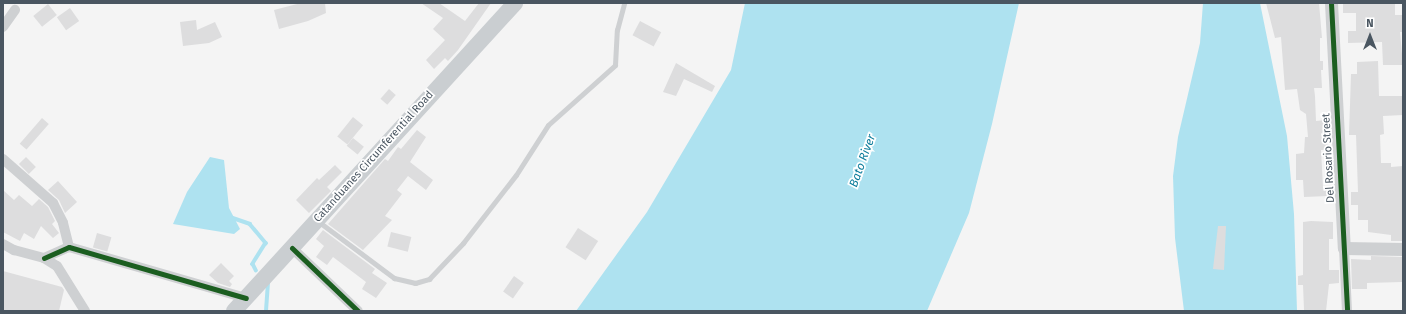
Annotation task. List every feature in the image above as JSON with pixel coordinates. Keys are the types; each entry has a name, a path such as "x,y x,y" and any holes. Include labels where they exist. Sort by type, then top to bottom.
{"main road":[{"name":"Catanduanes Circumferential Road","path":"234,311 515,3"}],"street":[{"name":"Del Rosario Street","path":"1331,3 1347,311"},
{"path":"3,27 15,10"},
{"path":"3,159 53,203 63,224 69,247"},
{"path":"3,244 14,250 44,258 57,266 85,311"},
{"path":"44,258 69,247 246,298"},
{"path":"292,248 358,311"},
{"path":"1344,248 1403,250"}],"lane":[{"path":"317,221 394,278 415,283 429,279 463,243 516,175 548,125 615,65 617,30 624,3"}],"water":[{"name":"Bato River","path":"745,3 1019,3 992,124 969,213 927,311 576,311 647,212 731,70"},
{"path":"1203,3 1260,3 1287,136 1294,214 1297,311 1184,311 1175,238 1173,176 1178,137 1200,43"},
{"path":"210,157 224,160 229,208 240,229 234,234 173,224 187,192"}],"building":[{"path":"301,3 325,3 326,13 308,21 279,29 274,10"},
{"path":"421,3 439,3 465,21 479,3 491,3 458,50 448,61 445,58 434,69 426,60 445,40 433,29 443,18"},
{"path":"1266,3 1319,3 1322,38 1320,38 1320,61 1323,61 1323,70 1321,70 1322,88 1314,88 1316,121 1325,120 1328,150 1321,150 1323,187 1328,187 1328,196 1304,197 1303,180 1296,180 1296,154 1304,153 1305,137 1308,137 1306,114 1300,110 1297,89 1285,90 1281,37 1275,38"},
{"path":"1343,3 1395,3 1395,15 1403,15 1403,32 1400,32 1403,65 1383,65 1382,42 1348,43 1348,31 1356,31 1356,13 1343,13"},
{"path":"48,4 57,15 42,27 33,16"},
{"path":"70,8 79,21 66,30 57,17"},
{"path":"196,20 197,30 215,22 222,37 209,43 183,46 180,22"},
{"path":"640,21 661,32 654,46 632,35"},
{"path":"1378,61 1379,96 1403,96 1403,115 1383,116 1384,134 1380,135 1381,163 1391,163 1391,167 1403,166 1403,241 1391,241 1391,235 1368,232 1368,220 1358,220 1358,205 1351,205 1351,192 1358,192 1356,135 1349,135 1351,74 1357,74 1357,62"},
{"path":"676,63 715,86 712,92 684,79 676,96 663,92"},
{"path":"389,89 396,95 387,105 380,99"},
{"path":"353,117 363,125 347,145 337,136"},
{"path":"42,118 49,124 26,150 20,144"},
{"path":"417,130 426,137 410,162 433,180 426,190 408,176 397,190 402,194 385,216 392,220 363,250 328,224 385,159 388,161 398,147 401,149"},
{"path":"353,138 364,147 358,155 347,146"},
{"path":"26,157 36,167 29,174 19,164"},
{"path":"335,165 342,172 327,187 331,191 309,213 296,200 317,178 319,180"},
{"path":"58,181 77,202 65,213 59,200 48,190"},
{"path":"3,190 14,200 19,195 32,206 39,199 48,207 55,221 52,224 59,233 53,238 41,226 34,239 24,233 20,241 3,232"},
{"path":"1303,222 1333,222 1333,239 1329,239 1329,270 1339,270 1339,283 1329,284 1326,311 1304,310 1303,285 1298,285 1298,276 1303,275"},
{"path":"1218,226 1226,226 1224,270 1213,269"},
{"path":"578,228 598,241 586,260 565,247"},
{"path":"323,230 375,269 372,273 387,283 376,298 362,289 366,282 333,257 327,265 316,257 324,246 316,239"},
{"path":"391,232 411,237 408,252 387,247"},
{"path":"97,233 111,237 107,252 93,247"},
{"path":"1371,256 1403,257 1402,282 1367,283 1367,289 1352,289 1351,259 1371,260"},
{"path":"221,263 234,276 229,281 232,284 230,287 218,283 209,275"},
{"path":"3,271 62,287 64,290 59,311 3,311"},
{"path":"514,276 524,283 513,298 503,292"}],"waterway":[{"path":"233,218 250,224 266,243 253,264 256,270"},
{"path":"266,311 268,283"}],"cycle path":[{"path":"1331,3 1347,311"},
{"path":"44,258 69,247 246,298"},
{"path":"292,248 358,311"}]}
